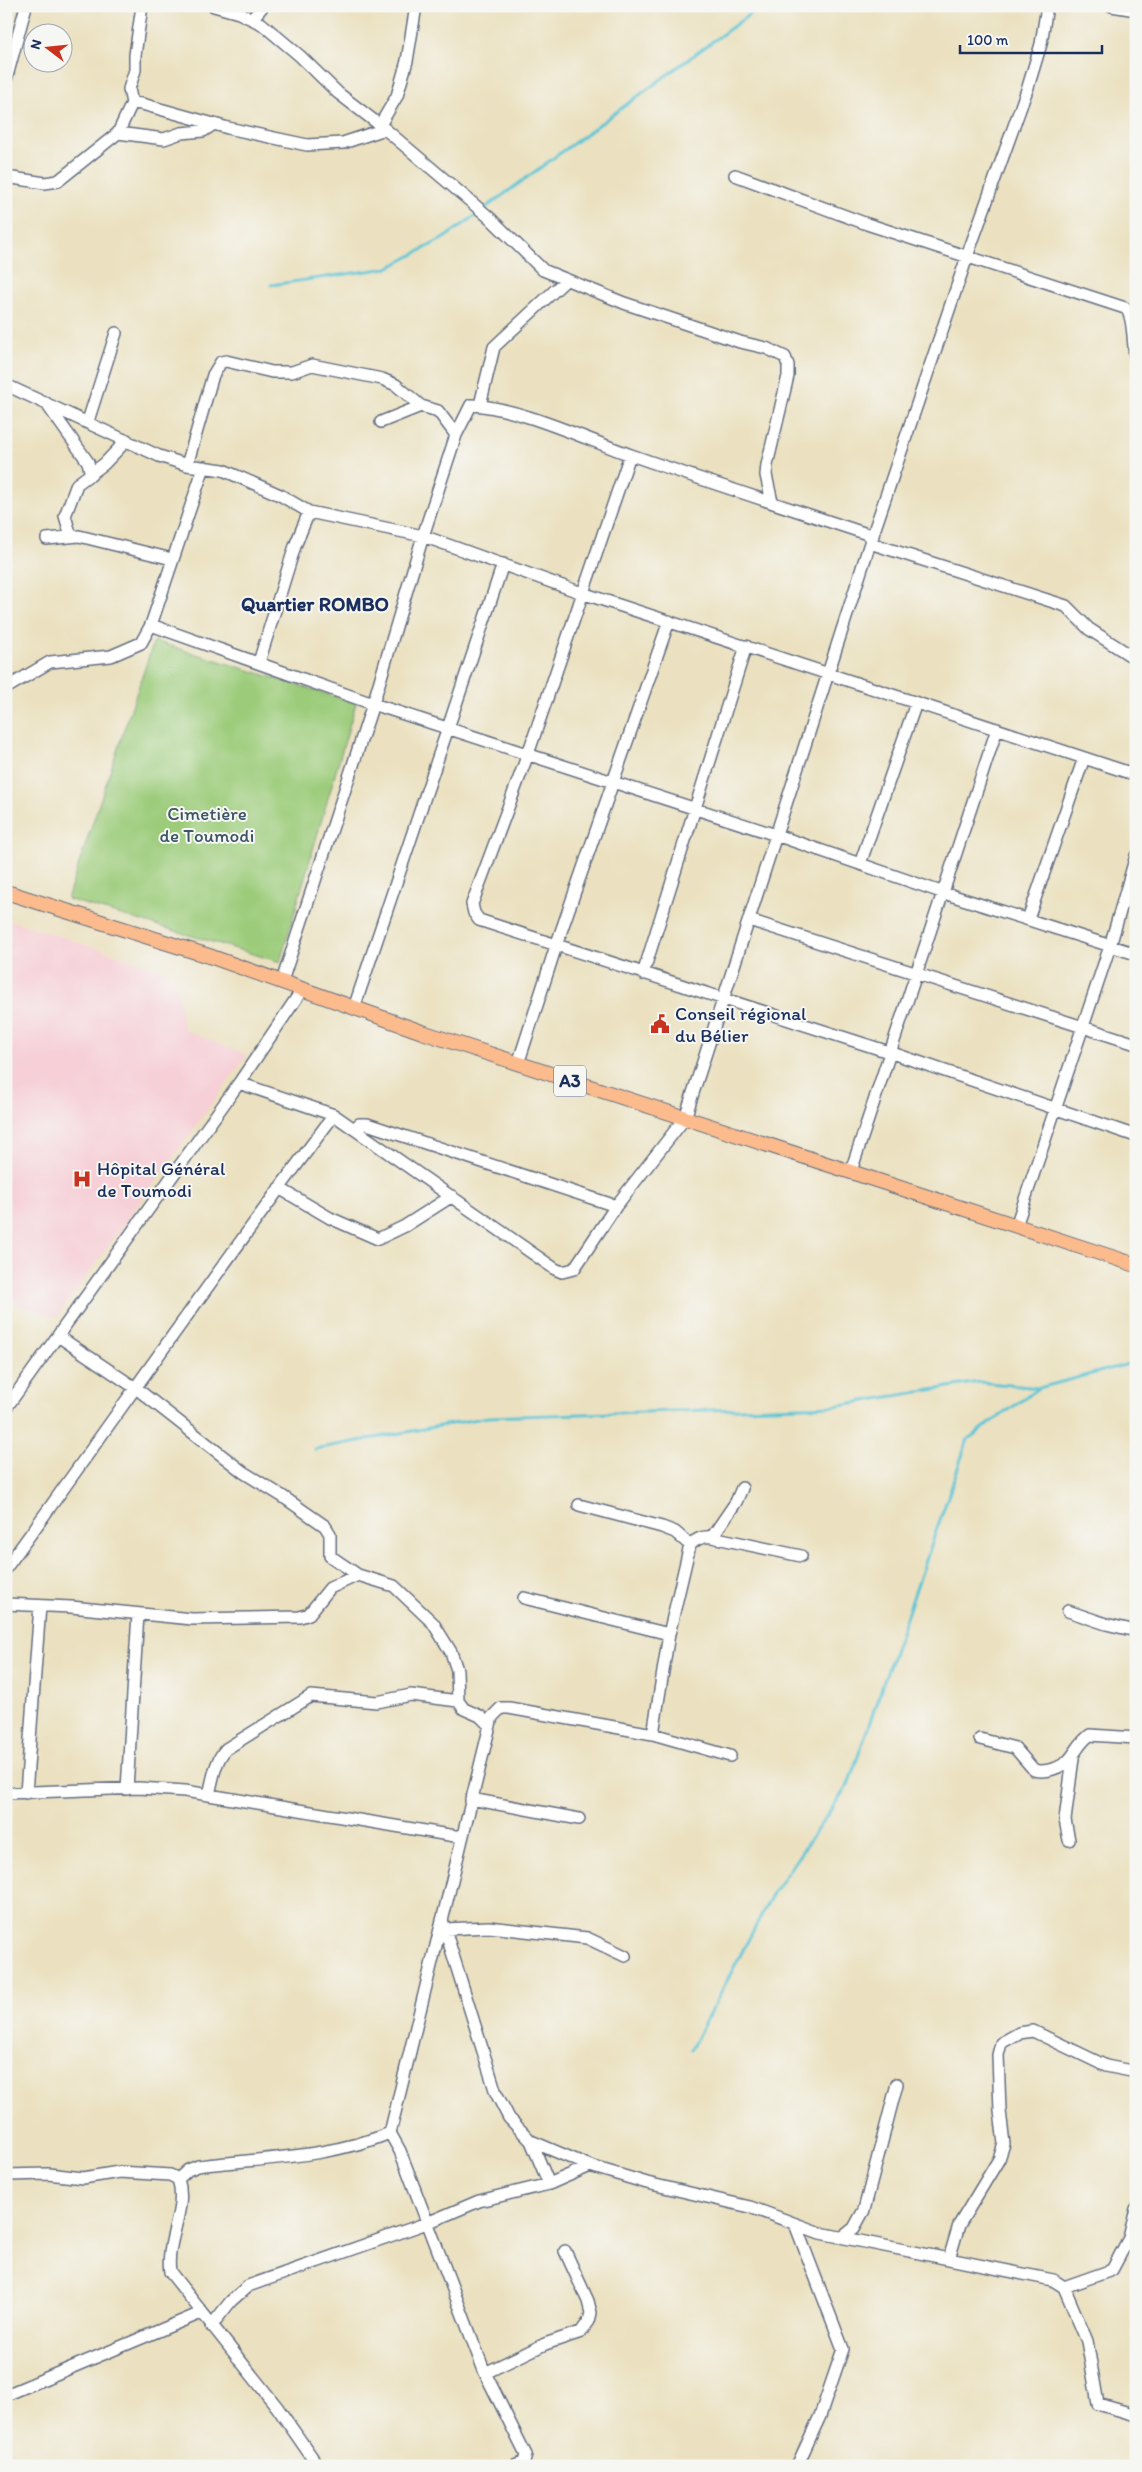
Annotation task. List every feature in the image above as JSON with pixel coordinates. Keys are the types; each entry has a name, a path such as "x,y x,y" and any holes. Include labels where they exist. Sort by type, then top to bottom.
{"main road":[{"name":"A3","path":"6,892 282,981 302,990 518,1064 1136,1265"}],"street":[{"path":"6,80 26,6"},
{"path":"6,177 45,184 58,181 118,133 132,103 129,89 135,70 136,41 142,6"},
{"path":"214,6 252,18 300,56 338,93 382,127 490,218 543,270 624,303 740,342 766,348 785,357 788,365 788,376 766,475 772,502"},
{"path":"252,18 264,6"},
{"path":"132,103 142,104 285,142 317,146 352,140 382,127 397,96 407,61 416,6"},
{"path":"239,1083 334,1115 562,1272 574,1269 616,1206 685,1118 872,539 967,257 1028,87 1041,44 1047,6"},
{"path":"1112,6 1136,10"},
{"path":"118,133 164,139 182,133 208,130 214,124"},
{"path":"735,175 866,224 1125,308 1131,314 1132,345 1136,360"},
{"path":"480,405 494,347 566,280"},
{"path":"88,421 116,333"},
{"path":"187,464 213,375 221,362 226,361 272,372 292,372 312,365 354,372 390,381 421,406 438,411 456,435"},
{"path":"6,385 88,421 159,456 187,464 224,470 280,495 308,512 423,536 582,593 1136,774"},
{"path":"46,403 88,462 91,475"},
{"path":"282,981 373,704 423,536 456,435 471,405 480,405 555,427 630,455 772,502 872,539 1066,606 1089,629 1136,659"},
{"path":"381,422 421,406"},
{"path":"71,536 65,516 67,504 78,482 91,475 128,440"},
{"path":"630,455 528,754 472,904 474,913 479,920 892,1053 1136,1136"},
{"path":"6,688 50,662 110,656 141,643 151,625 204,467"},
{"path":"259,662 295,546 308,512"},
{"path":"47,538 71,536 172,559"},
{"path":"354,1008 503,564"},
{"path":"518,1064 556,946 669,621"},
{"path":"151,625 373,704 695,808 944,893 1136,954"},
{"path":"643,974 746,646"},
{"path":"860,864 916,702"},
{"path":"851,1171 892,1053 997,729"},
{"path":"1028,919 1084,758"},
{"path":"1016,1226 1110,946 1136,856"},
{"path":"749,920 1136,1044"},
{"path":"6,1408 239,1083 302,990"},
{"path":"6,1568 137,1389 227,1257 334,1115"},
{"path":"355,1129 359,1124 367,1124 616,1206"},
{"path":"279,1188 344,1225 378,1239 405,1226 452,1196"},
{"path":"58,1336 137,1389 243,1472 325,1526 330,1534 330,1556 358,1575 394,1586 434,1623 451,1652 457,1670 458,1701 464,1709 480,1716 490,1726"},
{"path":"712,1537 736,1502 742,1488"},
{"path":"579,1505 628,1516 676,1532 690,1545"},
{"path":"653,1734 669,1634 690,1545 705,1536 801,1556"},
{"path":"6,1604 192,1619 300,1617 309,1614 330,1588 358,1575"},
{"path":"524,1598 669,1634"},
{"path":"26,1793 40,1606"},
{"path":"1068,1611 1106,1624 1136,1631"},
{"path":"127,1790 138,1614"},
{"path":"209,1795 216,1764 219,1756 226,1749 312,1696 376,1702 411,1695 458,1701"},
{"path":"515,2466 524,2462 526,2456 485,2373 400,2151 390,2133 443,1924 461,1837 490,1726 496,1712 501,1708 509,1708 653,1734 730,1756"},
{"path":"980,1739 1015,1748 1034,1770 1045,1771 1063,1766 1073,1758 1085,1738 1090,1735 1136,1738"},
{"path":"1069,1840 1065,1820 1073,1758"},
{"path":"6,1793 159,1790 209,1795 461,1837"},
{"path":"471,1799 579,1819"},
{"path":"443,1924 587,1938 625,1956"},
{"path":"443,1924 496,2093 509,2118 531,2141 549,2184"},
{"path":"949,2259 959,2225 999,2158 1004,2144 1000,2111 998,2064 1001,2043 1019,2033 1033,2031 1106,2066 1136,2072"},
{"path":"843,2237 854,2228 864,2210 897,2084"},
{"path":"178,2179 188,2170 198,2166 311,2154 361,2145 390,2133"},
{"path":"531,2141 590,2166 647,2183 750,2208 820,2233 1053,2280 1064,2287 1089,2347 1098,2404 1136,2415"},
{"path":"211,2326 230,2302 248,2286 427,2223 479,2202 549,2184 590,2166"},
{"path":"6,2175 48,2174 84,2178 119,2172 170,2175 178,2179"},
{"path":"178,2179 181,2194 168,2262 175,2280 277,2407 318,2466"},
{"path":"1064,2287 1112,2270 1129,2238 1136,2209"},
{"path":"795,2224 843,2349 820,2416 798,2466"},
{"path":"485,2373 545,2344 582,2332 589,2321 591,2313 588,2301 565,2251"},
{"path":"6,2396 201,2313"}],"shaded area":[{"name":"Hôpital Général de Toumodi","path":"6,919 170,972 177,990 184,1030 247,1055 57,1317 6,1302"}],"green space":[{"name":"Cimetière de Toumodi","path":"154,641 356,703 280,962 67,899"}],"waterway":[{"path":"484,209 761,6"},
{"path":"271,285 388,268 444,238 479,213"},
{"path":"691,2049 773,1893 848,1785 968,1439 1039,1388 1136,1362"},
{"path":"315,1449 488,1417 834,1406 979,1382 1039,1388"}],"place":[{"name":"Conseil régional du Bélier","path":"660,1024"},
{"name":"Hôpital Général de Toumodi","path":"82,1179"}],"district":[{"name":"Quartier ROMBO","path":"315,604"}]}
